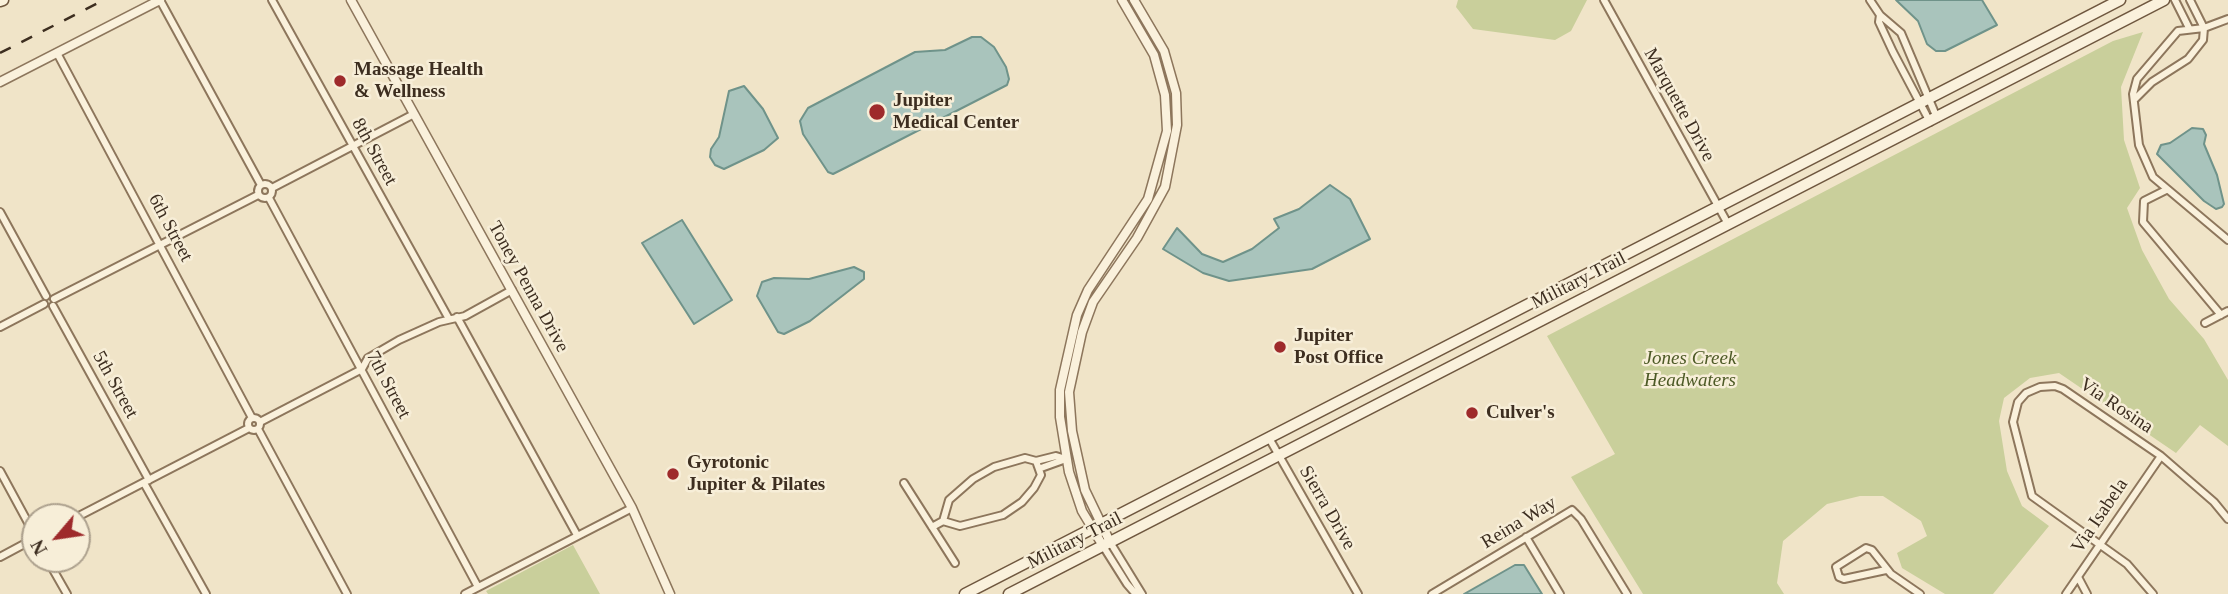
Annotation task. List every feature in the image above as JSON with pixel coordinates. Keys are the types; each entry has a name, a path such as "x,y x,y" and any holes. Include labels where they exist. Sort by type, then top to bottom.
{"main road":[{"name":"Military Trail","path":"965,594 2120,0"},
{"name":"Military Trail","path":"1009,594 2164,0"}],"street":[{"path":"0,82 160,0 261,185 258,195"},
{"name":"8th Street","path":"272,0 577,535"},
{"name":"Toney Penna Drive","path":"351,0 632,508 670,594"},
{"path":"1097,527 1082,511 1066,458 1060,390 1069,341 1088,290 1148,199 1167,131 1165,95 1154,55 1122,0"},
{"path":"1134,0 1164,51 1176,93 1177,125 1165,187 1137,238 1093,302 1069,393 1072,431 1085,490 1097,527 1141,594"},
{"name":"Marquette Drive","path":"1604,0 1728,224"},
{"path":"1870,0 1880,15 1901,33 1924,102"},
{"path":"2175,0 2189,28"},
{"path":"2134,100 2152,82 2197,50 2203,40 2204,27 2190,0"},
{"path":"1880,15 1888,42 1934,120"},
{"path":"2228,19 2204,27 2178,31 2137,79 2133,94 2142,157 2153,177 2228,240"},
{"name":"6th Street","path":"57,53 253,418"},
{"path":"261,185 272,188 414,114"},
{"path":"0,327 44,304 54,302 258,195 269,198 272,188"},
{"path":"2166,190 2144,201 2143,222 2225,313 2205,323"},
{"name":"7th Street","path":"269,198 478,587"},
{"path":"0,212 46,296 54,302"},
{"path":"91,510 249,428 259,426 362,369 368,358 378,351 422,328 465,316 512,290"},
{"path":"44,304 46,296"},
{"name":"5th Street","path":"54,302 206,594"},
{"name":"Via Rosina","path":"2099,543 2032,496 2013,422 2018,402 2026,393 2040,387 2055,386 2161,456 2214,502 2228,519"},
{"path":"249,428 248,422 253,418 347,594"},
{"name":"Sierra Drive","path":"1269,438 1359,594"},
{"path":"943,521 948,500 973,479 994,467 1025,458 1036,461 1056,456 1066,458"},
{"name":"Via Isabela","path":"2066,594 2161,456"},
{"path":"1041,468 1057,464 1066,458"},
{"path":"932,527 943,521 960,526 1003,514 1022,502 1041,475 1041,468 1036,461"},
{"path":"0,471 21,509"},
{"path":"904,483 955,563"},
{"path":"465,594 632,508"},
{"name":"Reina Way","path":"1432,594 1572,510 1581,519 1627,594"},
{"path":"1526,537 1560,594"},
{"path":"2099,543 2127,564 2153,594"},
{"path":"0,557 21,548"},
{"path":"1886,569 1844,579 1839,577 1836,567 1866,548 1872,550 1886,569 1920,594"},
{"path":"55,573 66,594"},
{"path":"2078,577 2087,594"}],"green space":[{"path":"1458,0 1587,0 1571,31 1555,40 1473,29 1456,7"},
{"name":"Jones Creek Headwaters","path":"2143,32 2121,87 2124,140 2140,188 2127,208 2142,250 2169,299 2204,339 2228,380 2228,446 2200,425 2176,453 2059,373 2030,378 2004,398 1999,421 2007,471 2022,506 2049,526 1993,594 1945,594 1902,568 1897,553 1927,536 1921,521 1883,496 1860,496 1827,504 1783,541 1777,583 1784,594 1643,594 1571,477 1615,454 1547,336 2113,41"},
{"path":"573,545 600,594 488,594 486,591"}],"water":[{"path":"1896,0 1982,0 1997,25 1945,51 1936,51 1927,44 1918,21"},
{"path":"972,37 981,37 994,47 1006,67 1009,79 1007,85 833,174 828,172 803,134 800,121 808,108 915,52 945,50"},
{"path":"744,86 763,109 778,138 764,150 724,169 715,165 710,157 711,149 719,137 729,91"},
{"path":"2192,128 2203,129 2206,135 2204,144 2217,175 2224,204 2222,207 2216,209 2204,201 2157,154 2161,145 2170,143"},
{"path":"1330,185 1350,199 1370,239 1312,269 1229,281 1203,273 1163,249 1177,228 1202,254 1223,262 1252,249 1279,228 1274,219 1299,209"},
{"path":"682,220 732,300 694,324 642,243"},
{"path":"854,267 864,272 864,279 810,321 784,334 778,332 757,296 762,282 774,278 809,279"},
{"path":"1515,565 1524,565 1542,594 1464,594"}],"railway":[{"path":"0,53 104,0"}],"place":[{"name":"Massage Health & Wellness","path":"340,81"},
{"name":"Jupiter Medical Center","path":"877,112"},
{"name":"Jupiter Post Office","path":"1280,347"},
{"name":"Culver's","path":"1472,413"},
{"name":"Gyrotonic Jupiter & Pilates","path":"673,474"}]}
